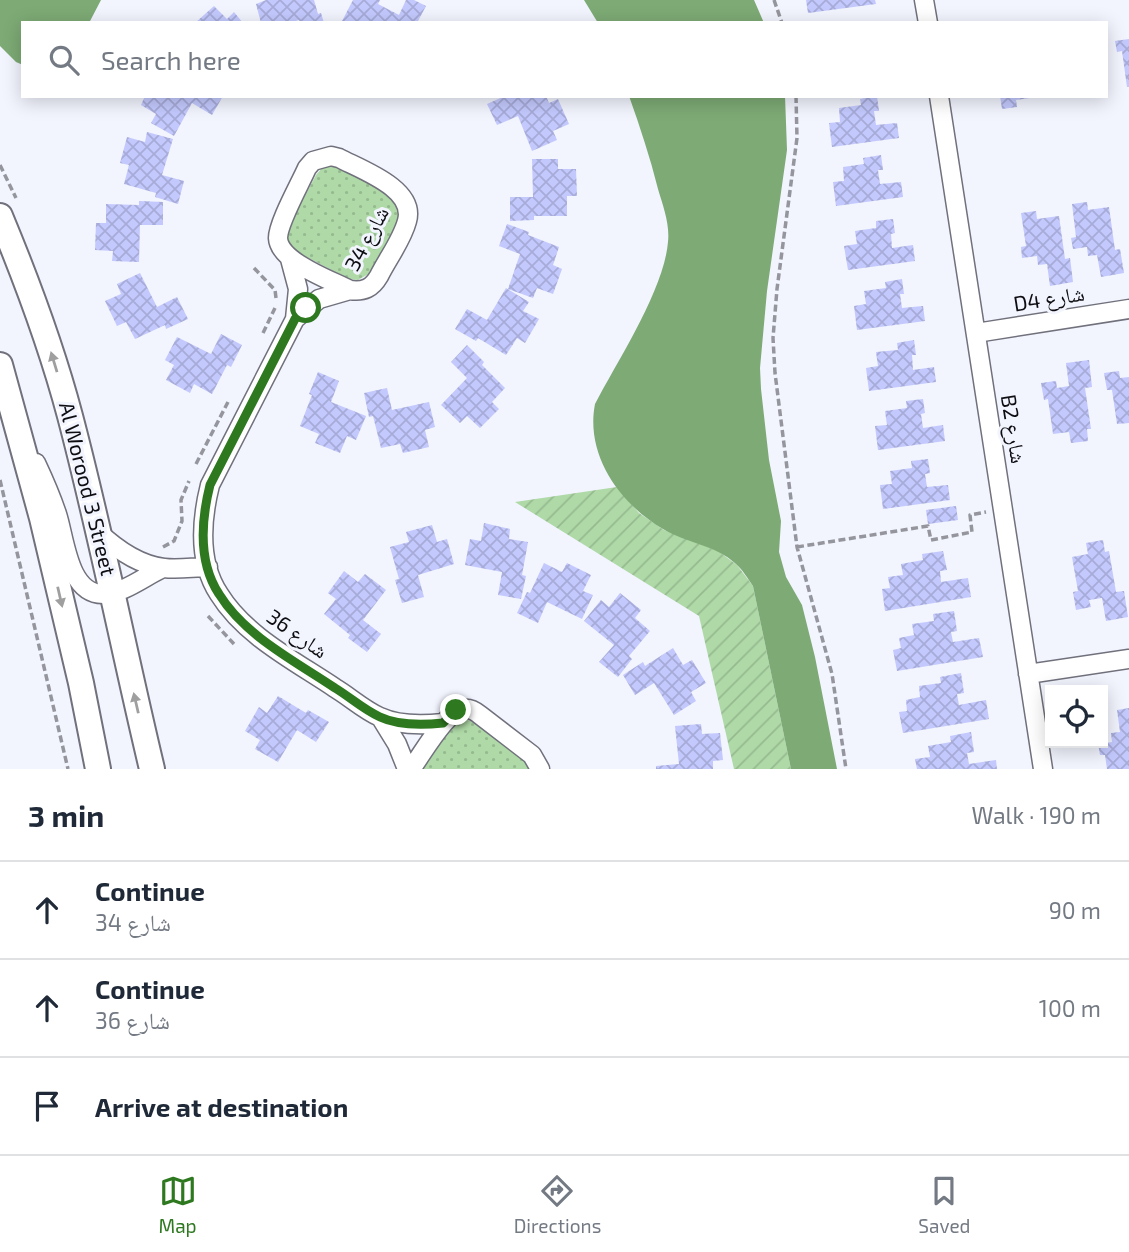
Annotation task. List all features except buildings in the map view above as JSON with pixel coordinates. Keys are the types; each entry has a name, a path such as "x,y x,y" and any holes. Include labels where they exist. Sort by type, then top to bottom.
{"street":[{"path":"924,0 928,21"},
{"name":"B2 شارع","path":"939,98 1043,769"},
{"name":"شارع 34","path":"295,319 319,299 334,293 359,291 374,283 407,223 408,213 402,195 395,188 339,158 321,157 307,168 280,228 279,246 290,259 350,290"},
{"name":"Al Worood 3 Street","path":"9,209 70,416 114,593 129,674 152,769"},
{"name":"شارع 34","path":"208,567 202,540 203,512 210,485 295,319 298,289 290,259"},
{"name":"D4 شارع","path":"976,333 1129,309"},
{"path":"0,365 21,436 81,683 98,769"},
{"path":"21,436 32,453 51,495 76,576 92,592 114,593 163,568"},
{"path":"97,531 121,551 163,568 208,567"},
{"name":"شارع 36","path":"208,567 218,593 233,613 254,633 381,718 412,724 443,723"},
{"path":"1028,674 1129,659"},
{"name":"شارع 36","path":"381,718 409,769 443,723 456,710 464,708 472,710 532,755 540,769"}],"path":[{"path":"774,0 781,21"},
{"path":"796,98 797,138 776,289 773,338 783,456 797,547 832,674 846,769"},
{"path":"0,165 9,209"},
{"path":"254,268 275,290 276,306 261,338"},
{"path":"158,549 174,541 182,521 181,500 231,395"},
{"path":"0,480 68,769"},
{"path":"797,547 928,526 931,540 972,532 970,515 1003,509"}],"shaded area":[{"path":"0,0 101,0 90,21 21,21 21,64 0,46"},
{"path":"584,0 754,0 763,21 597,21"},
{"path":"630,98 785,98 787,150 767,291 760,368 761,389 769,460 781,521 779,552 786,577 802,605 837,769 791,769 753,586 743,572 719,552 672,534 647,519 620,492 609,476 595,442 595,404 649,303 665,261 668,229 645,142"},
{"path":"330,165 340,167 395,196 400,202 399,219 372,272 358,280 349,279 293,250 289,244 289,226 316,175"},
{"path":"617,487 639,513 664,530 718,551 737,565 753,586 791,769 734,769 699,616 515,502"},
{"path":"460,720 477,724 524,756 532,769 423,769 453,725"}],"route":[{"path":"306,308 295,319 210,485 203,512 202,540 208,567 218,593 233,613 254,633 381,718 428,725 443,723 456,710"}]}
